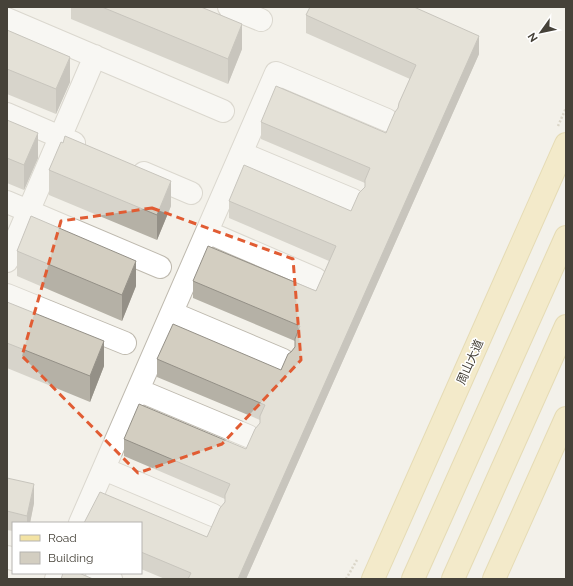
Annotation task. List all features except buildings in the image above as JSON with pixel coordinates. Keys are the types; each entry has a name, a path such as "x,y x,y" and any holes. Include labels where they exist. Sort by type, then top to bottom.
{"main road":[{"name":"周山大道","path":"373,579 566,144"},
{"path":"413,579 566,237"},
{"path":"453,579 566,326"},
{"path":"494,579 566,418"}],"lane":[{"path":"229,7 261,20"},
{"path":"7,19 223,111"},
{"path":"7,261 95,56"},
{"path":"80,522 276,73 387,120"},
{"path":"7,114 89,150"},
{"path":"241,153 353,200"},
{"path":"126,165 191,193"},
{"path":"7,202 160,267"},
{"path":"207,232 316,279"},
{"path":"7,295 125,344"},
{"path":"172,313 284,360"},
{"path":"138,390 248,436"},
{"path":"104,469 213,515"},
{"path":"99,574 111,579"}],"highlighted area":[{"path":"152,208 293,259 301,360 222,444 138,473 22,356 61,221"}]}
